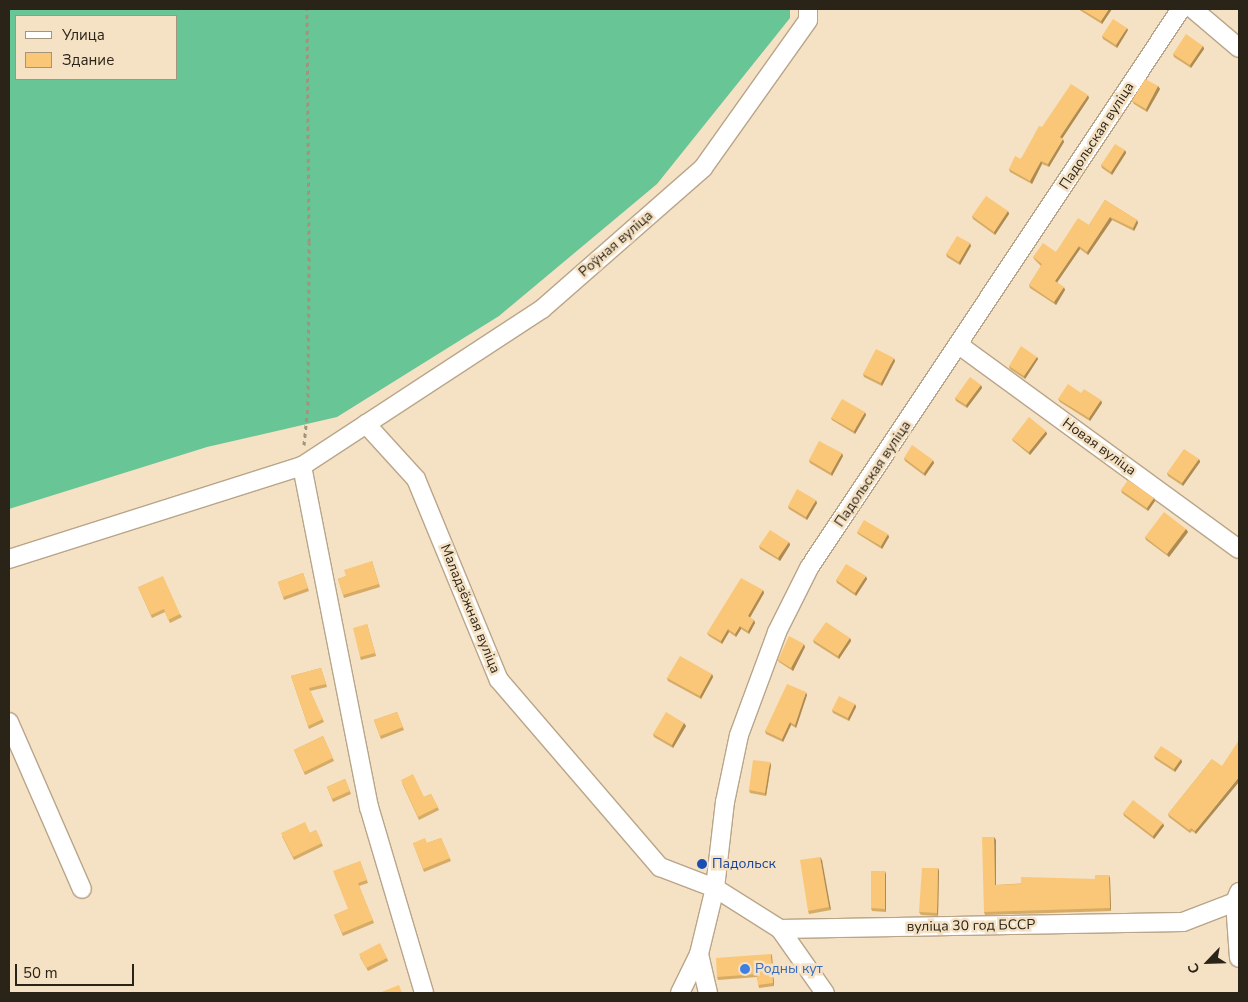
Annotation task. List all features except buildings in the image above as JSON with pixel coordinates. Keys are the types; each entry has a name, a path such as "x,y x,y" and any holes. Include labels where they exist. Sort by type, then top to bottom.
{"street":[{"name":"Роўная вуліца","path":"366,424 542,309 702,168 808,20 808,9"},
{"name":"Падольская вуліца","path":"708,993 699,954 716,888 725,802 739,735 778,632 809,568 1181,9"},
{"path":"1193,9 1239,48"},
{"name":"Новая вуліца","path":"959,344 1239,549"},
{"path":"9,559 302,466 366,424"},
{"name":"Маладзёжная вуліца","path":"366,424 416,479 499,680 660,867 716,888"},
{"path":"302,466 369,807 424,993"},
{"path":"9,722 82,889"},
{"path":"716,888 780,930 825,993"},
{"name":"вуліца 30 год БССР","path":"780,930 1183,922 1237,897 1239,958"},
{"path":"680,993 699,954"}],"path":[{"path":"302,466 308,405 307,9"}],"green space":[{"path":"9,9 790,9 790,18 657,184 499,316 337,417 207,447 9,509"}],"place":[{"name":"Падольск","path":"702,864"},
{"name":"Родны кут","path":"745,969"}]}
